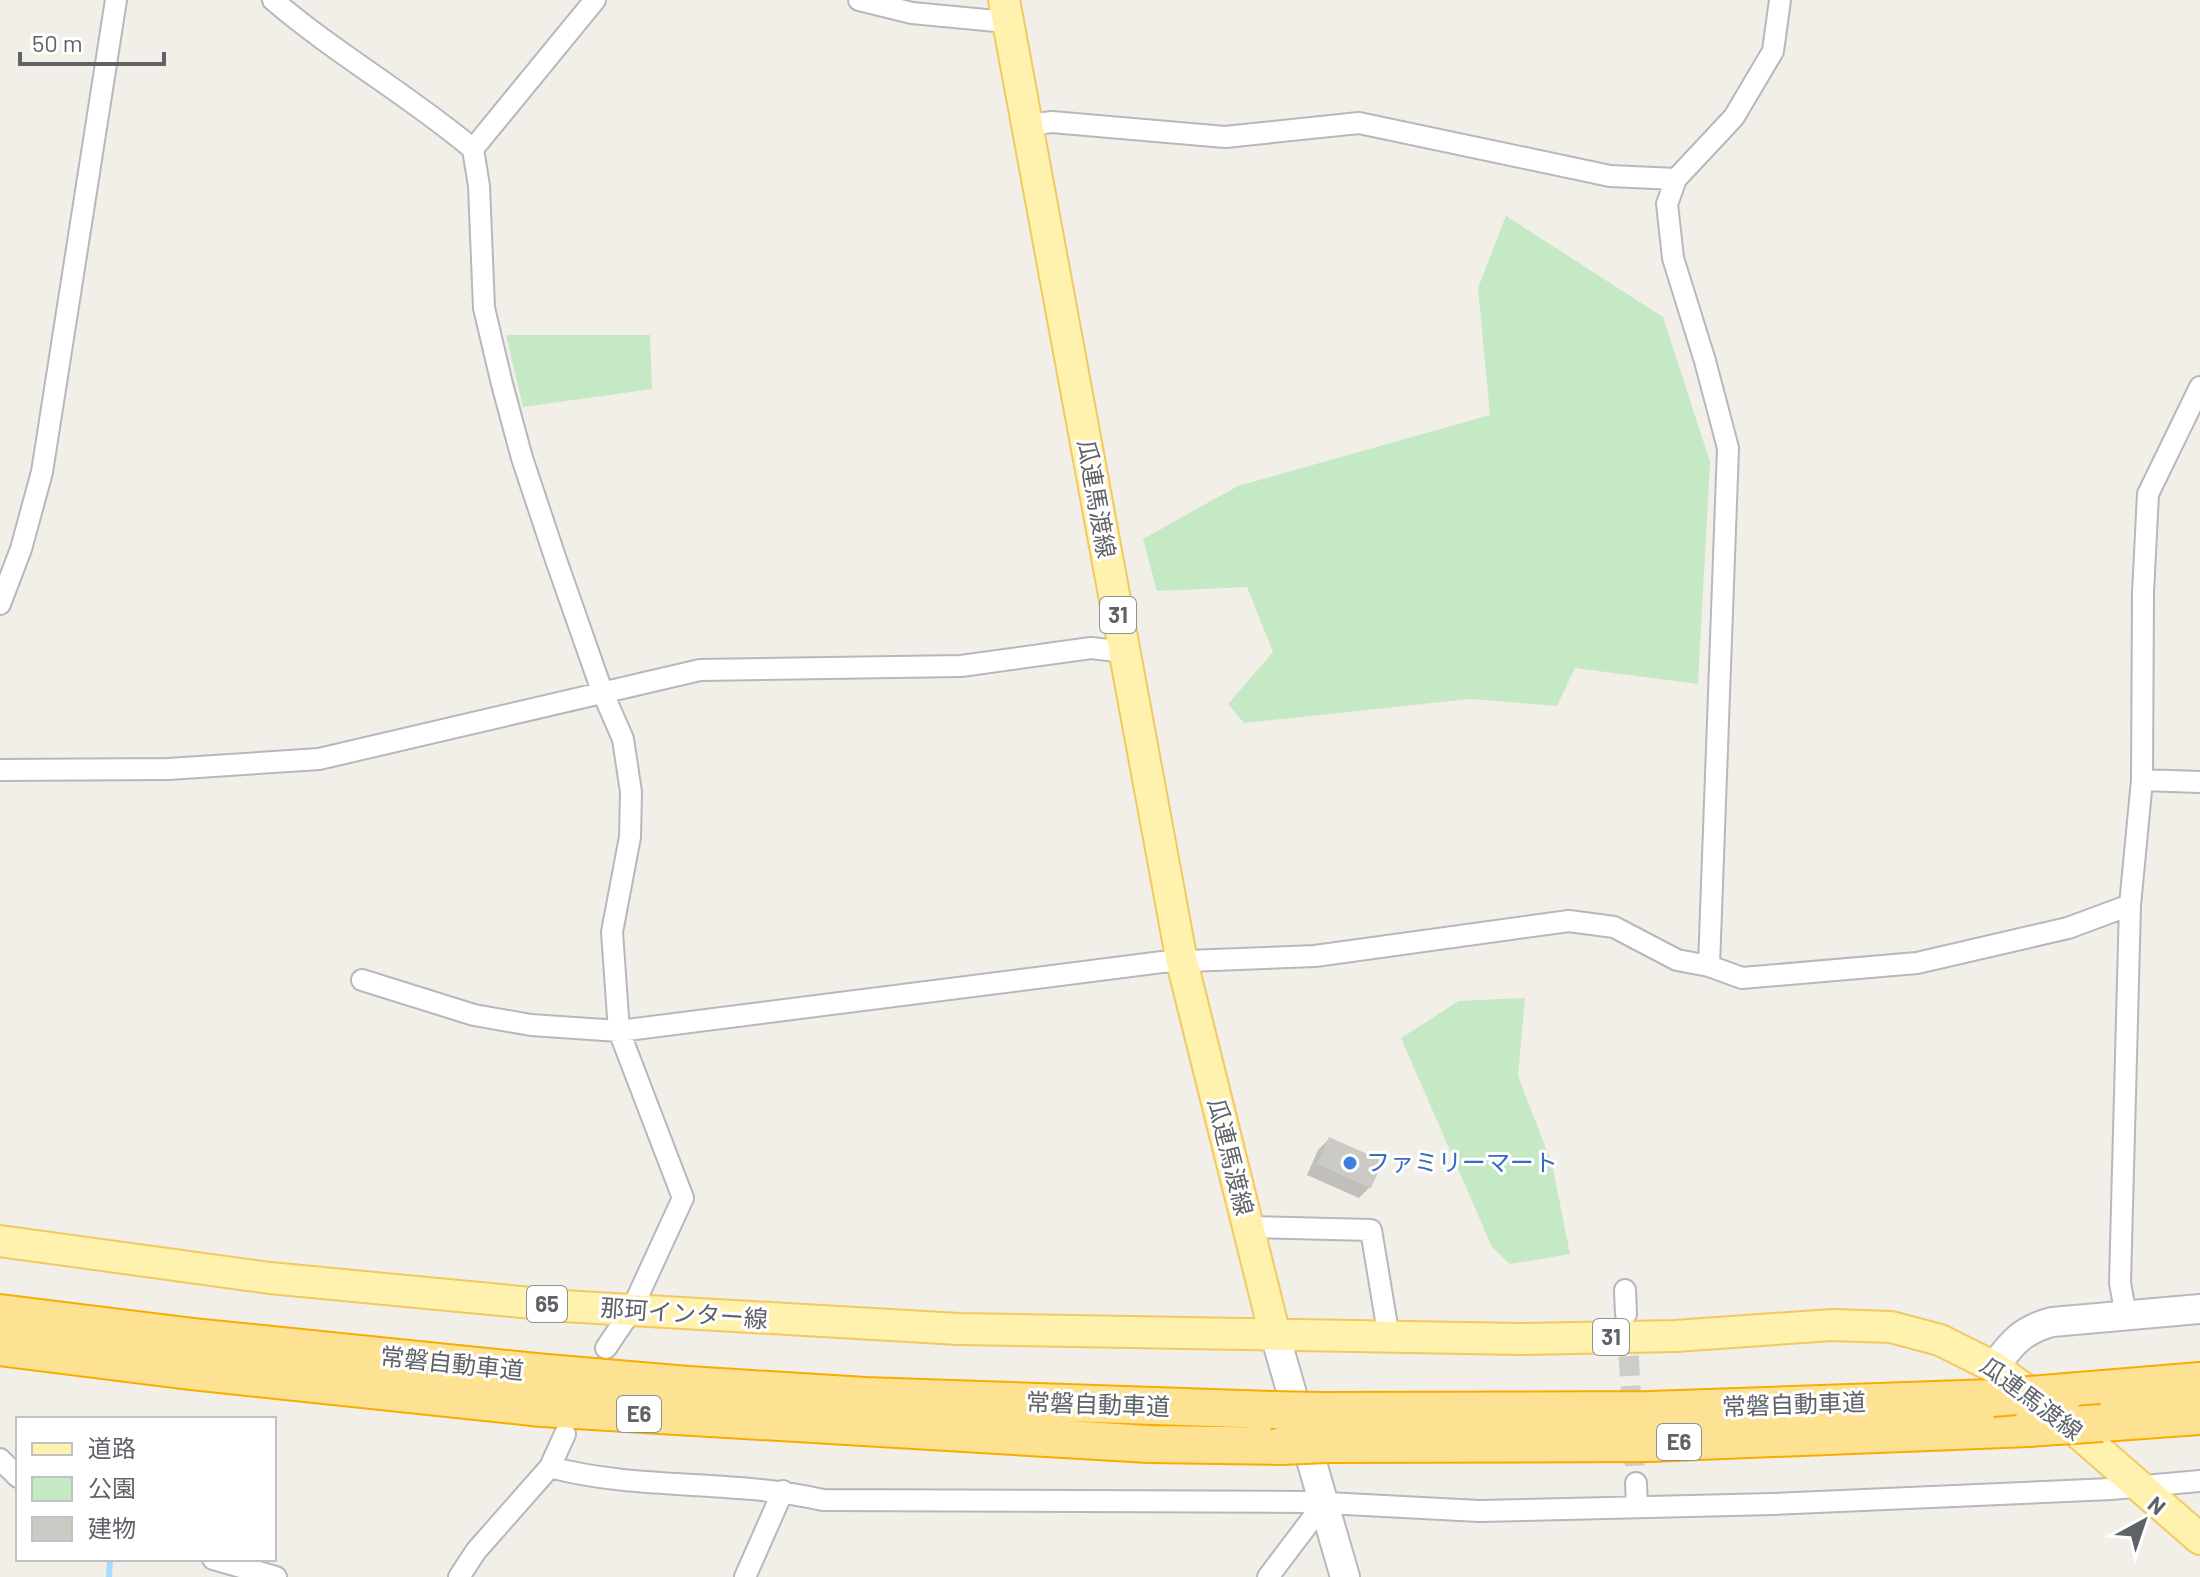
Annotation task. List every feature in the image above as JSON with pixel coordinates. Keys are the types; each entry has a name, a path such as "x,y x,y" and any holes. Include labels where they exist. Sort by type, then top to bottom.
{"highway":[{"name":"常磐自動車道","path":"10,1314 209,1339 688,1385 865,1396 1271,1410 1324,1428 1650,1443 2029,1428 2200,1416"},
{"name":"常磐自動車道","path":"0,1347 190,1371 542,1408 1149,1444 1281,1446 1324,1428 1650,1410 1993,1382 2067,1392 2200,1381"}],"main road":[{"name":"瓜連馬渡線","path":"1006,12 1182,962 1275,1335 1537,1339 1675,1336 1832,1325 1891,1327 1940,1340 1993,1382 2045,1404 2200,1539"},
{"name":"那珂インター線","path":"0,1241 270,1278 631,1311 959,1329 1275,1335"}],"street":[{"path":"0,604 21,549 42,472 116,0"},
{"path":"273,0 309,31 416,103 473,149 479,186 484,308 502,384 522,458 602,691 623,739 631,792 630,837 612,932 619,1031 683,1198 631,1311 606,1348"},
{"path":"473,149 595,0"},
{"path":"859,0 912,13 993,20 1006,12"},
{"path":"1709,966 1728,448 1673,258 1667,204 1676,179 1734,117 1773,51 1780,0"},
{"path":"1027,125 1052,122 1225,137 1359,123 1610,176 1676,179"},
{"path":"2126,1316 2120,1283 2130,905 2142,780 2143,593 2148,494 2200,387"},
{"path":"0,770 168,769 319,759 700,670 961,666 1091,648 1125,652"},
{"path":"2142,780 2200,782"},
{"path":"362,980 474,1015 531,1025 619,1031 1182,962 1315,956 1569,921 1614,927 1677,960 1709,966 1742,978 1917,963 2068,928 2130,905"},
{"path":"1248,1227 1371,1230 1389,1338"},
{"path":"1625,1290 1626,1314"},
{"path":"1993,1382 2019,1337 2033,1327 2052,1322 2200,1309"},
{"path":"1275,1335 1345,1577"},
{"path":"459,1577 476,1551 550,1467 565,1434"},
{"path":"0,1459 16,1475"},
{"path":"550,1467 589,1478 783,1491 823,1500 1324,1503 1479,1511 1773,1504 2200,1481"},
{"path":"1636,1483 1637,1507"},
{"path":"745,1577 783,1491"},
{"path":"1268,1577 1324,1503"},
{"path":"220,1561 276,1577"}],"green space":[{"path":"1506,216 1663,317 1710,462 1698,684 1575,668 1557,706 1470,699 1244,723 1228,704 1273,652 1247,587 1157,591 1143,539 1238,486 1490,415 1478,288"},
{"path":"506,335 650,335 652,389 523,407"},
{"path":"1525,998 1518,1076 1552,1164 1570,1254 1510,1264 1492,1247 1401,1038 1459,1001"}],"building":[{"name":"ファミリーマート","path":"1329,1137 1383,1161 1371,1188 1317,1164"}],"waterway":[{"path":"109,1577 110,1561"}],"tunnel":[{"path":"1627,1326 1636,1483"}],"place":[{"name":"ファミリーマート","path":"1350,1163"}]}
